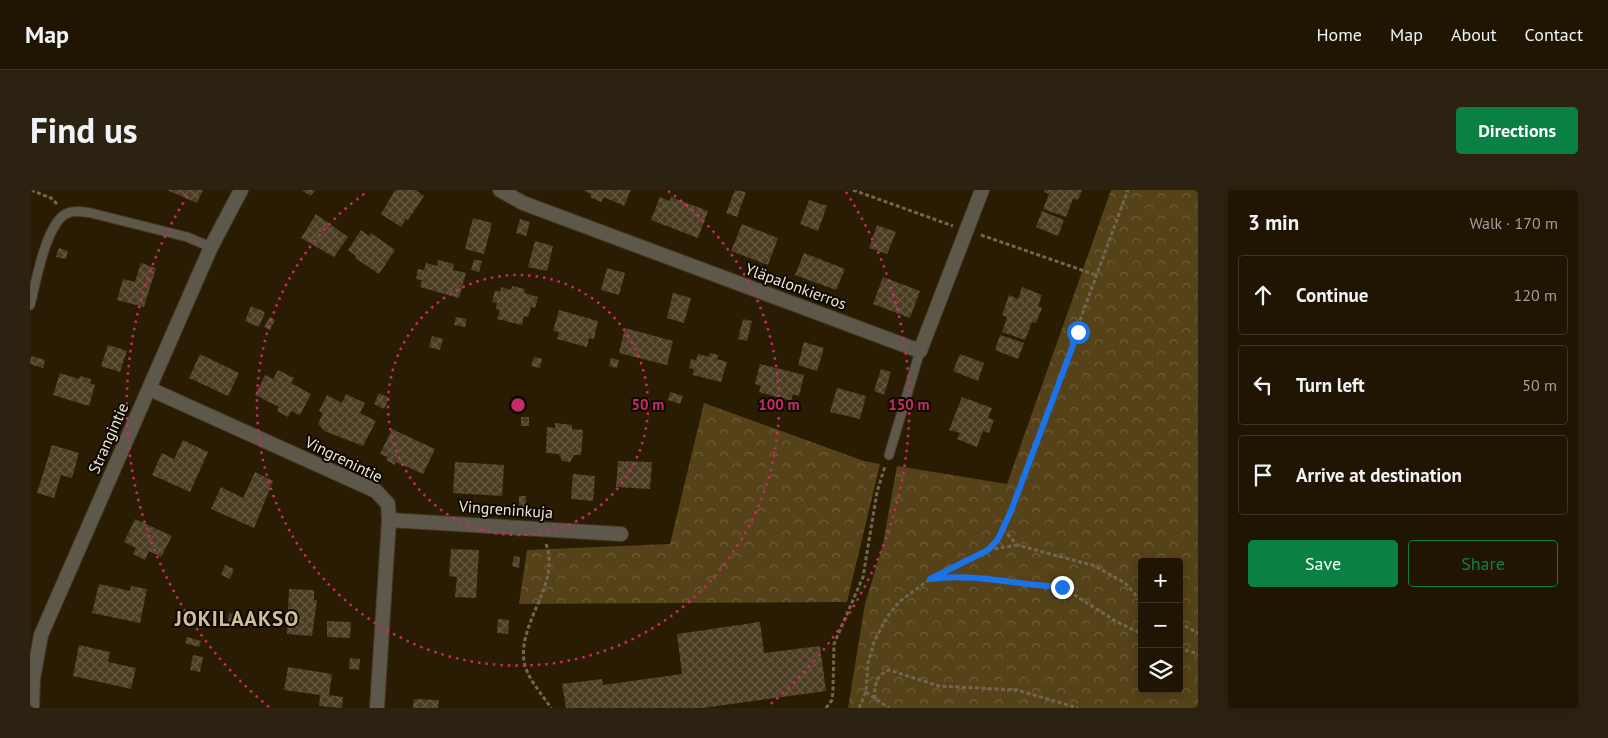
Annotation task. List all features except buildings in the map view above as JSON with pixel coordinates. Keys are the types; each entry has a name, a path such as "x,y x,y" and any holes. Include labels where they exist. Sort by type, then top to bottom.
{"street":[{"name":"Strangintie","path":"32,708 33,679 41,635 211,247 240,190"},
{"name":"Yläpalonkierros","path":"500,190 523,203 920,351"},
{"path":"920,351 982,190"},
{"name":"Vingrenintie","path":"150,389 376,491 388,504 389,520 377,708"},
{"name":"Vingreninkuja","path":"389,520 621,534"}],"lane":[{"path":"30,305 54,226 67,213 75,211 91,213 187,237 211,247"},
{"path":"889,455 920,351"}],"path":[{"path":"31,190 51,198 67,213"},
{"path":"988,550 998,539 1003,529 1078,332 1096,275 1128,190"},
{"path":"826,708 832,700 834,644 863,577 877,492 889,455"},
{"path":"533,528 546,542 550,554 542,596 536,604 526,641 524,662 530,677 551,708"},
{"path":"1003,529 1017,545"},
{"path":"860,708 866,692 868,663 874,642 887,617 899,602 930,579 988,550 1017,545 1095,566 1124,584 1138,598"},
{"path":"930,579 967,576 1031,586 1062,587 1117,622 1138,632"},
{"path":"1183,625 1198,633"},
{"path":"1183,649 1198,654"},
{"path":"875,699 877,680 882,673 889,670 939,686 1017,690 1078,708"},
{"path":"866,692 889,708"}],"green space":[{"path":"1111,190 1198,190 1198,708 848,708 865,604 883,544 897,466 1007,484"},
{"path":"704,403 864,461 880,464 847,602 519,604 527,550 670,544"}],"district":[{"name":"JOKILAAKSO","path":"237,618"}],"route":[{"path":"1062,587 1031,586 967,576 930,579 988,550 998,539 1011,511 1078,332"}]}
